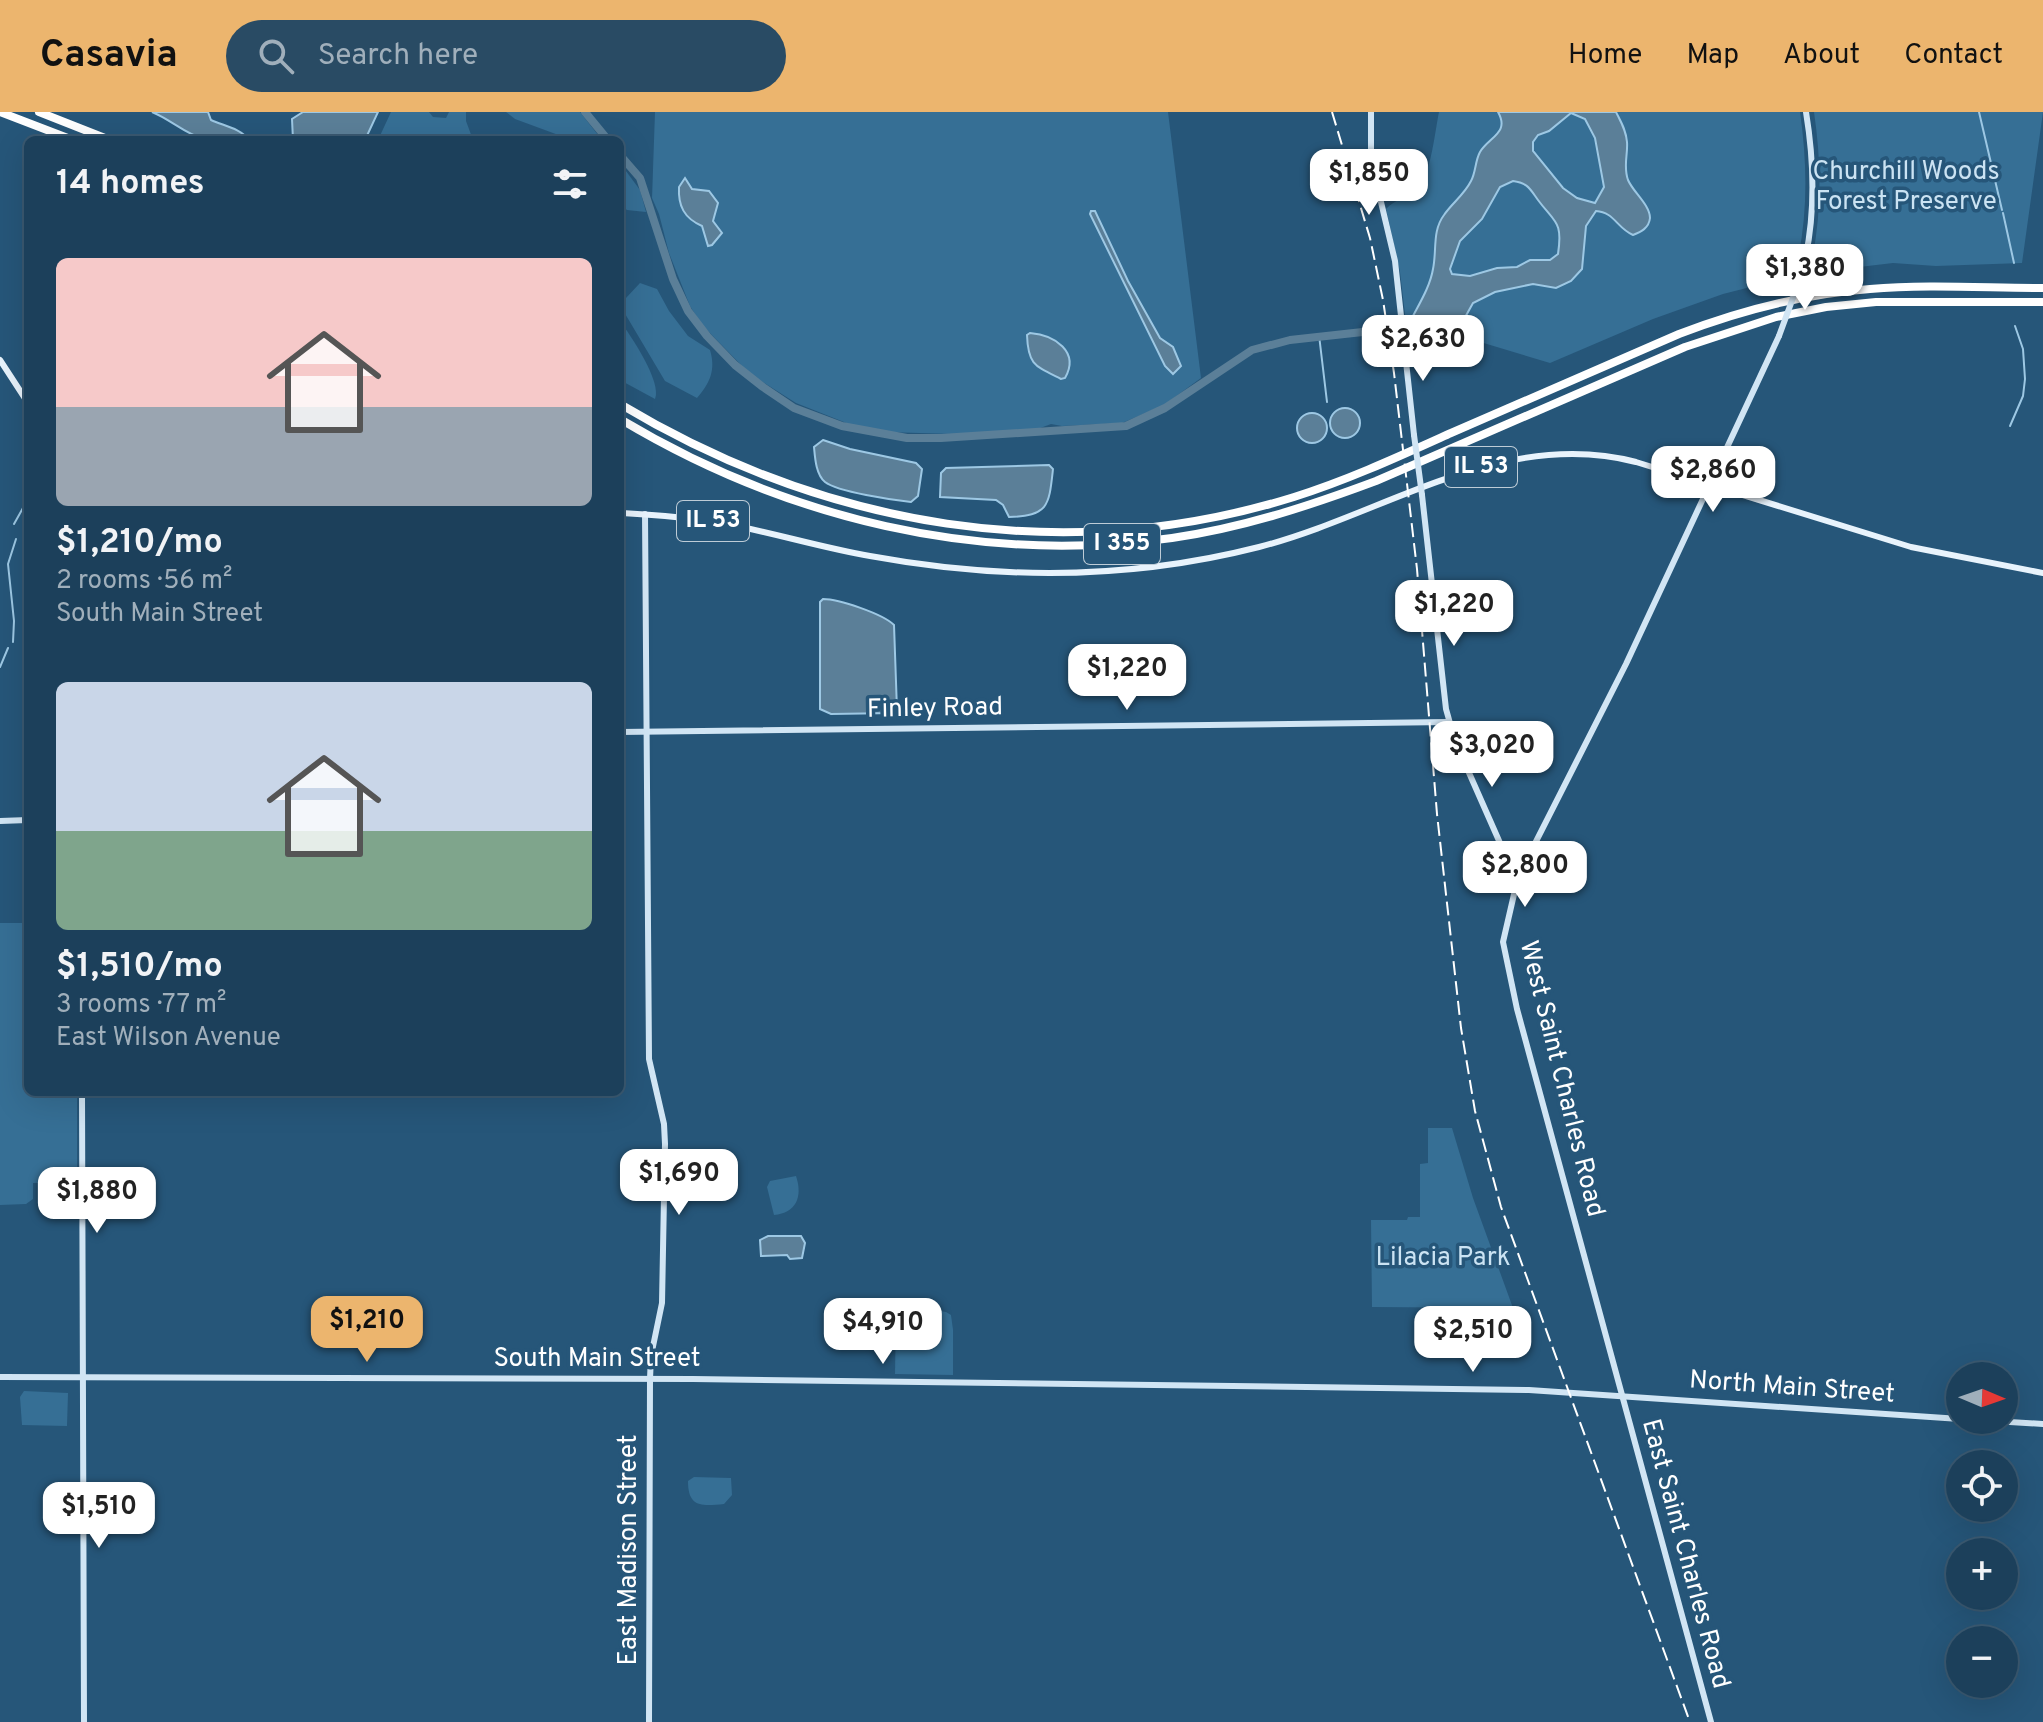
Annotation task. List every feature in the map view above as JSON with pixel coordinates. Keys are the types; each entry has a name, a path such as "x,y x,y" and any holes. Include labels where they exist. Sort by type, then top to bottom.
{"highway":[{"path":"0,112 63,136"},
{"path":"39,112 100,136"},
{"name":"I 355","path":"624,406 709,452 764,477 865,508 951,525 1021,531 1121,529 1235,513 1308,492 1385,462 1679,334 1770,304 1871,289 2043,288"},
{"name":"I 355","path":"624,421 691,459 761,490 876,525 991,543 1053,546 1123,544 1228,528 1326,500 1685,347 1776,317 1826,307 1876,302 2043,302"}],"main road":[{"path":"1371,112 1372,172 1392,247 1449,722 1500,843 1510,856 1524,865"},
{"name":"West Saint Charles Road","path":"1622,1397 1504,953 1505,930 1515,885 1524,865 1558,802 1779,336 1801,276 1809,235 1813,190 1806,112"},
{"path":"0,360 24,397"},
{"name":"IL 53","path":"624,513 719,522 868,556 948,568 997,573 1079,574 1197,560 1258,547 1350,518 1457,474 1535,455 1576,454 1614,457 1911,547 2040,572"},
{"name":"East Madison Street","path":"645,514 649,1059 665,1131 662,1303 651,1356 650,1379 649,1722"},
{"name":"Finley Road","path":"624,732 1449,722"},
{"path":"0,821 24,820"},
{"path":"82,1096 84,1722"},
{"name":"South Main Street","path":"0,1377 1216,1385 1529,1390 1622,1397"},
{"name":"North Main Street","path":"1622,1397 1946,1418"},
{"name":"East Saint Charles Road","path":"1622,1397 1711,1722"},
{"path":"2018,1422 2043,1424"}],"green space":[{"path":"391,112 429,112 433,117 446,118 449,112 466,112 472,136 380,136"},
{"path":"506,112 580,112 599,136 561,136 515,119"},
{"path":"655,112 1168,112 1201,378 1164,405 1122,423 1051,424 1035,430 952,434 886,432 854,426 796,403 750,374 702,325 690,306 652,198"},
{"name":"Churchill Woods Forest Preserve","path":"1439,112 1800,112 1805,195 1802,235 1794,276 1723,294 1653,319 1550,363 1467,338 1409,347 1400,272 1386,209 1415,191 1422,181 1429,163"},
{"name":"Churchill Woods Forest Preserve","path":"1814,112 2043,112 2022,263 1936,266 1893,263 1809,273 1819,193"},
{"path":"624,168 640,190 646,212 624,207"},
{"path":"640,283 657,289 688,336 710,350 711,376 697,398 665,381 624,312 626,298"},
{"path":"624,327 650,371 655,399 624,382"},
{"path":"0,923 24,923 24,1096 77,1096 77,1182 33,1183 33,1199 26,1204 0,1205"},
{"name":"Lilacia Park","path":"1428,1128 1452,1128 1473,1198 1513,1308 1372,1307 1371,1220 1420,1217 1420,1164 1428,1163"},
{"path":"796,1176 799,1191 796,1203 788,1211 774,1215 767,1187 770,1181"},
{"path":"920,1308 951,1315 953,1375 895,1374 896,1313 898,1309"},
{"path":"24,1391 68,1393 67,1426 22,1425 20,1397"},
{"path":"694,1477 731,1478 732,1495 724,1504 698,1503 689,1490 688,1481"}],"shaded area":[{"path":"152,112 208,112 211,120 245,136 196,136"},
{"path":"303,112 378,112 367,136 293,136 292,119"},
{"path":"1498,112 1616,112 1626,138 1628,180 1647,208 1648,224 1633,235 1607,214 1596,211 1586,226 1582,269 1571,281 1556,288 1533,284 1495,292 1473,303 1463,321 1453,330 1408,332 1407,320 1411,320 1432,276 1440,221 1473,178 1480,152 1500,130","holes":["1571,113 1585,119 1595,138 1604,187 1595,203 1577,198 1563,188 1533,151 1533,142 1538,135 1549,131","1513,181 1528,187 1556,223 1558,254 1550,260 1530,260 1517,267 1497,268 1470,276 1452,274 1450,269 1460,241 1482,219 1500,187"]},
{"path":"685,178 692,189 709,191 718,203 713,221 722,233 712,245 708,246 702,226 691,219 681,206 679,187"},
{"path":"1091,211 1095,211 1128,281 1160,338 1173,347 1181,366 1173,374 1165,366"},
{"path":"1027,335 1048,337 1062,346 1069,360 1065,378 1045,371 1031,359"},
{"path":"1345,408 1356,412 1360,423 1356,434 1345,438 1334,434 1330,423 1334,412"},
{"path":"1312,413 1323,417 1327,428 1323,439 1312,443 1301,439 1297,428 1301,417"},
{"path":"823,440 916,463 922,469 918,496 911,502 853,492 825,482 818,471 814,447"},
{"path":"1049,465 1053,469 1048,500 1032,514 1009,517 1003,505 996,500 940,497 941,473 946,468"},
{"path":"823,599 860,608 894,625 897,710 894,713 831,714 820,709 820,602"},
{"path":"768,1236 801,1236 805,1243 802,1258 761,1256 760,1240"}],"waterway":[{"path":"585,112 605,136"},
{"path":"1979,112 2002,210"},
{"path":"624,160 640,178 673,279 688,311 707,336 735,365 794,408 842,426 907,438 1126,426 1165,408 1252,350 1290,340 1408,327"},
{"path":"2003,213 2014,263"},
{"path":"2010,426 2023,396 2025,379 2023,349 2015,326"},
{"path":"1319,335 1327,402"},
{"path":"14,524 24,506"},
{"path":"13,642 8,564 16,539"},
{"path":"0,667 8,648"}],"railway":[{"path":"1332,112 1370,238 1394,373 1417,569 1437,814 1461,1028 1475,1111 1501,1207 1690,1722"}]}
